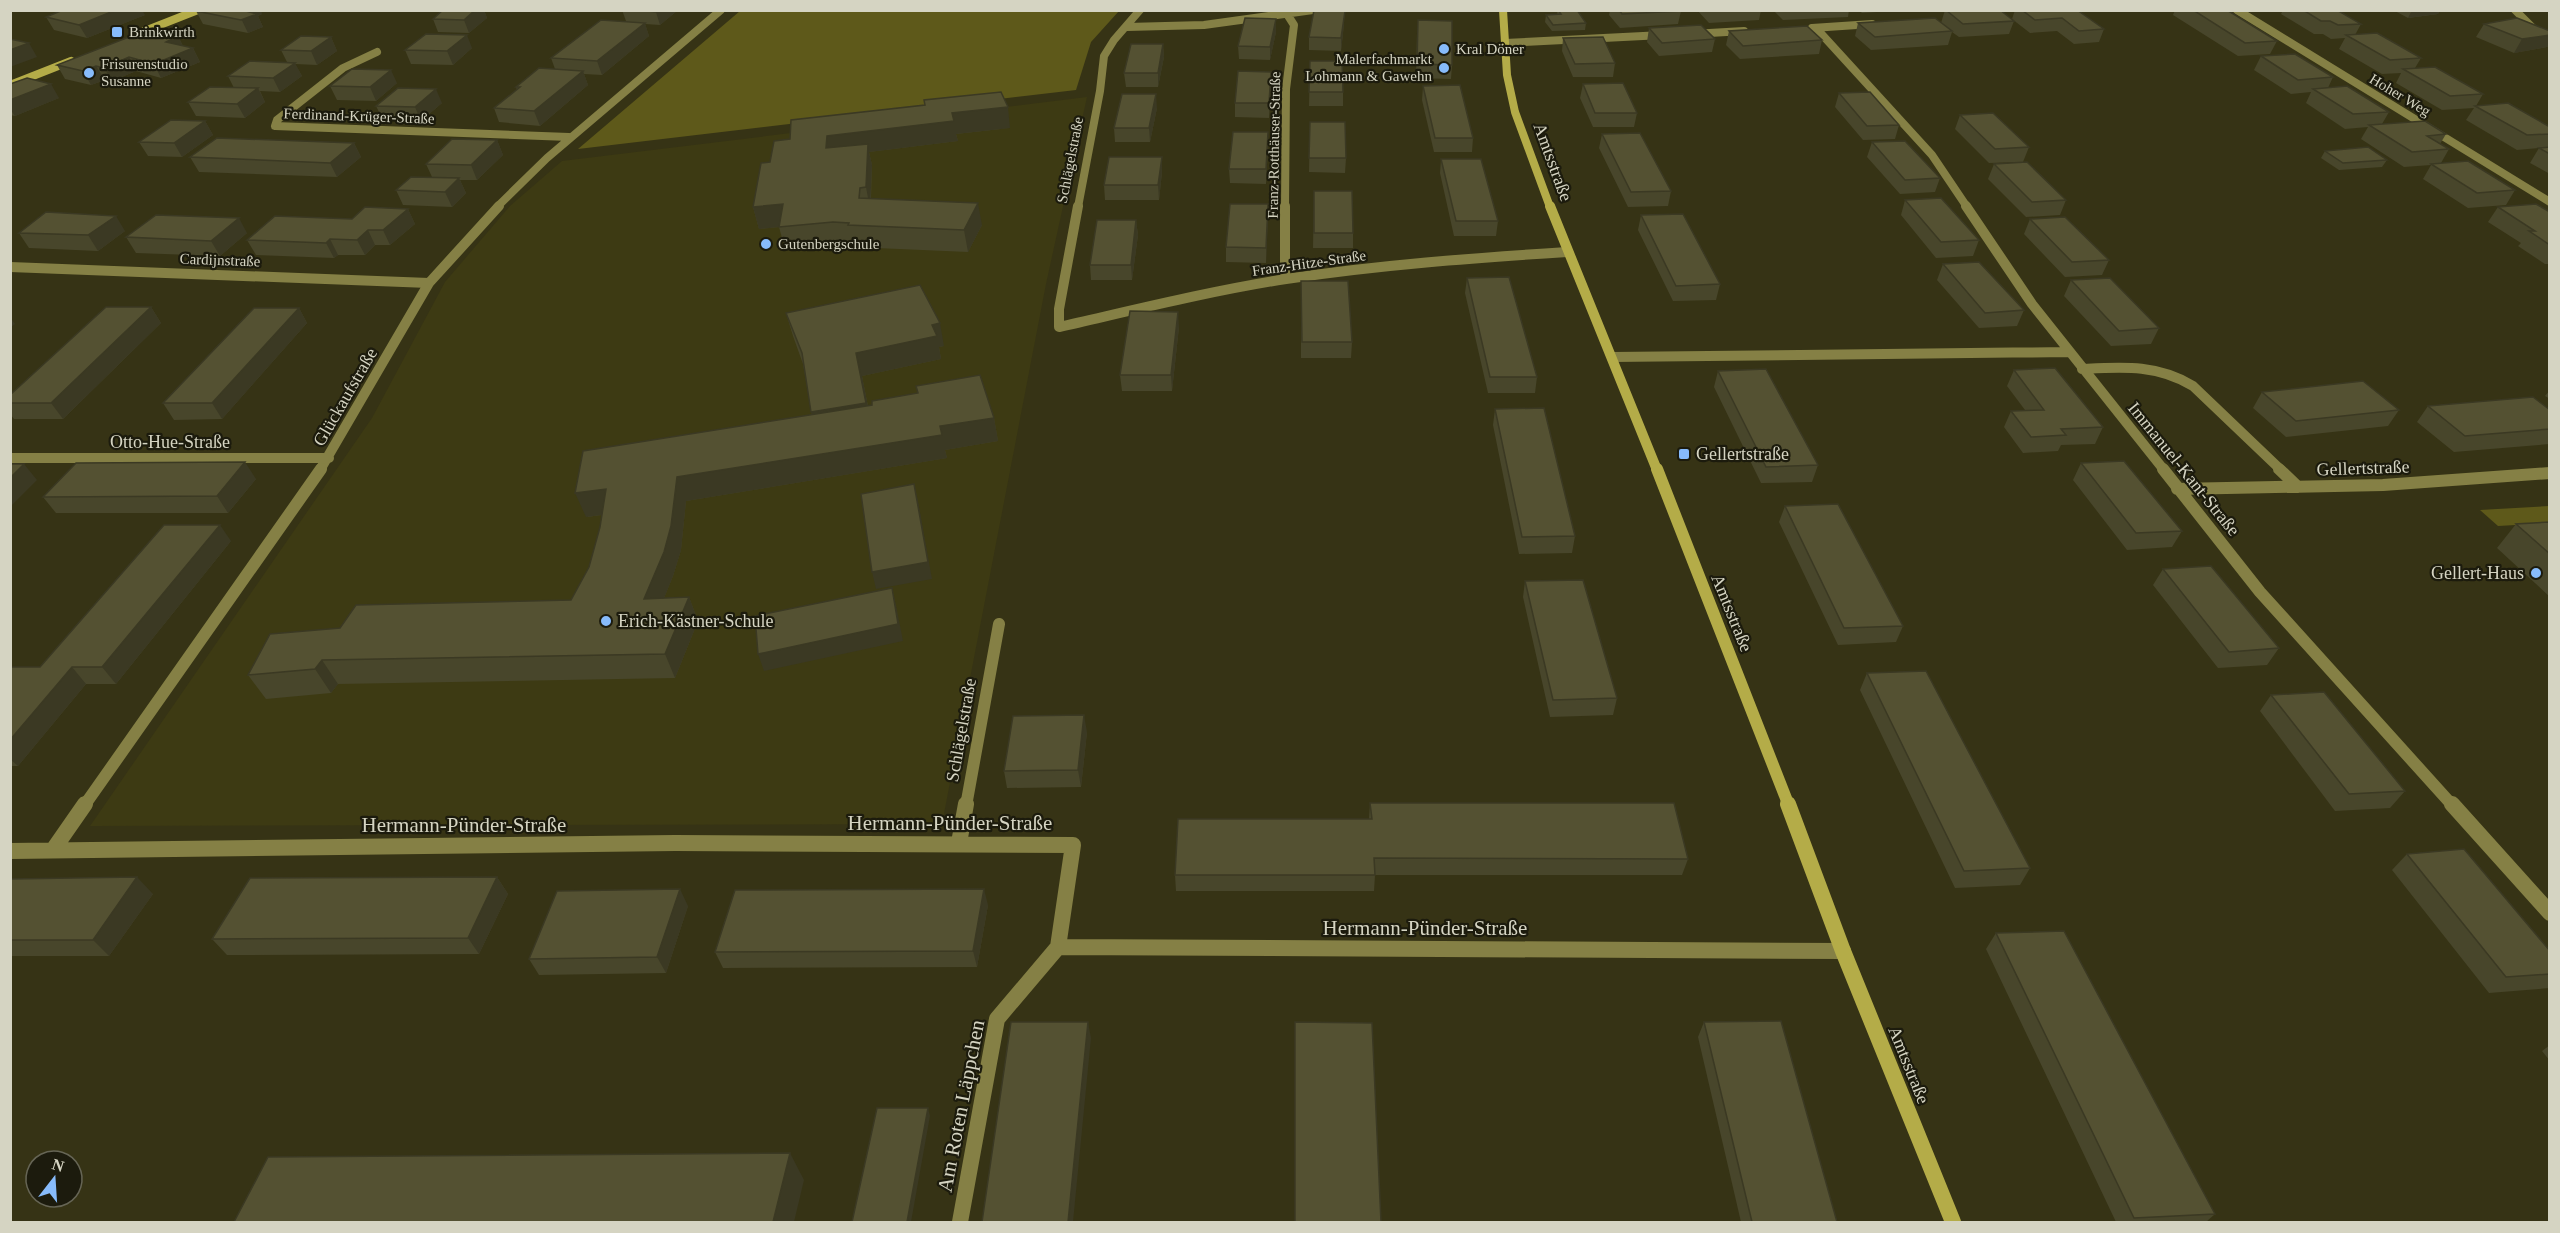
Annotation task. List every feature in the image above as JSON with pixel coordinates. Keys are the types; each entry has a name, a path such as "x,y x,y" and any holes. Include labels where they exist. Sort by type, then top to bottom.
{"street":[{"path":"133,36 198,10"},
{"name":"Glückaufstraße","path":"53,850 329,458 429,283 484,220 569,137 721,10"},
{"name":"Schlägelstraße","path":"1059,327 1059,309 1101,91 1104,56 1114,40 1140,10"},
{"path":"1127,27 1204,25 1313,10"},
{"name":"Amtsstraße","path":"1503,10 1504,43 1515,112 1566,252 1612,357 1759,727 1843,951 1953,1222"},
{"name":"Hoher Weg","path":"2237,10 2550,202"},
{"path":"2515,10 2537,32 2550,38"},
{"name":"Franz-Rotthäuser-Straße","path":"1285,279 1286,89 1294,25 1287,14"},
{"path":"1805,28 1885,23"},
{"name":"Immanuel-Kant-Straße","path":"1816,28 1932,155 1997,255 2068,352 2260,592 2550,913"},
{"path":"1678,34 1747,31"},
{"path":"1504,43 1666,35"},
{"name":"Ferdinand-Krüger-Straße","path":"377,52 343,68 277,120 275,126 569,137"},
{"path":"10,84 77,58"},
{"name":"Franz-Hitze-Straße","path":"1059,327 1157,304 1285,279 1440,260 1566,252"},
{"name":"Cardijnstraße","path":"10,267 429,283"},
{"path":"1612,357 2068,352"},
{"path":"2082,369 2142,366 2176,374 2193,386 2298,487"},
{"name":"Otto-Hue-Straße","path":"10,458 329,458"},
{"name":"Gellertstraße","path":"2177,489 2383,485 2550,473"},
{"name":"Schlägelstraße","path":"959,843 999,624"},
{"name":"Hermann-Pünder-Straße","path":"10,851 959,843 1074,845 1058,947 1843,951"},
{"name":"Am Roten Läppchen","path":"960,1222 997,1019 1058,947"}],"shaded area":[{"path":"740,11 1119,11 1091,42 1076,90 578,149"},
{"name":"Erich-Kästner-Schule","path":"1087,97 1046,284 942,824 90,826 372,418 445,282 510,206 562,161"},
{"path":"2549,506 2549,523 2498,526 2480,510"}],"building":[{"path":"63,10 116,10 79,25 46,17"},
{"path":"242,10 257,14 241,20 196,11"},
{"path":"443,10 475,10 464,20 433,19"},
{"path":"1314,10 1345,11 1341,38 1309,37"},
{"path":"1558,10 1577,10 1586,23 1553,25 1546,15 1561,14"},
{"path":"1619,10 1680,10 1681,11 1622,14"},
{"path":"1946,10 2000,10 2014,21 1963,24"},
{"path":"2022,10 2077,10 2104,29 2079,31 2062,18 2035,20"},
{"path":"2193,10 2227,10 2277,41 2245,43"},
{"path":"2303,10 2337,10 2361,24 2338,25 2330,21 2321,21"},
{"path":"1245,18 1276,19 1270,47 1238,46"},
{"path":"1935,18 1952,31 1875,37 1858,23"},
{"path":"2517,18 2550,31 2550,35 2522,39 2484,24"},
{"path":"601,20 645,23 597,61 551,58"},
{"path":"1418,20 1452,21 1452,65 1417,64"},
{"path":"1701,25 1715,39 1662,43 1649,28"},
{"path":"1807,26 1822,40 1743,46 1729,31"},
{"path":"152,28 177,34 167,38 172,39 166,42 193,48 154,64 129,57 104,68 96,66 83,71 57,65"},
{"path":"2377,33 2421,58 2390,60 2346,35"},
{"path":"426,34 467,35 447,51 405,50"},
{"path":"301,36 331,37 311,51 281,50"},
{"path":"1603,37 1615,63 1575,64 1563,38"},
{"path":"10,39 29,43 10,50"},
{"path":"1131,44 1163,44 1158,73 1124,73"},
{"path":"2295,54 2333,77 2298,80 2261,56"},
{"path":"250,61 295,63 273,78 228,76"},
{"path":"1310,61 1342,61 1343,92 1309,92"},
{"path":"2435,67 2483,94 2450,96 2403,69"},
{"path":"539,68 583,71 534,111 494,108 520,87 516,87"},
{"path":"352,69 391,70 370,87 330,86"},
{"path":"1238,71 1271,72 1269,103 1235,103"},
{"path":"27,78 51,84 10,100 10,84"},
{"path":"1623,83 1637,113 1595,113 1583,84"},
{"path":"1460,85 1473,138 1435,138 1423,86"},
{"path":"2347,86 2389,112 2353,114 2313,89"},
{"path":"210,87 258,88 237,104 188,102"},
{"path":"398,88 436,89 415,107 376,106"},
{"path":"1001,92 1008,107 952,113 954,121 827,136 826,148 868,144 866,187 860,188 859,198 978,203 964,230 848,225 849,223 833,222 779,227 783,204 753,207 761,163 770,162 774,141 790,139 791,120 925,105 924,100"},
{"path":"1870,92 1899,125 1867,126 1839,93"},
{"path":"1122,94 1156,94 1149,128 1114,128"},
{"path":"2508,103 2550,127 2550,134 2527,135 2475,106"},
{"path":"1993,113 2029,147 1995,149 1960,115"},
{"path":"171,120 205,121 174,143 139,142"},
{"path":"2425,121 2446,134 2427,136 2449,149 2412,152 2369,125"},
{"path":"1310,122 1345,122 1346,158 1309,158"},
{"path":"1233,132 1268,132 1266,169 1229,169"},
{"path":"1640,133 1671,191 1631,192 1602,134"},
{"path":"217,138 354,143 330,163 190,157"},
{"path":"452,139 497,140 471,165 426,164"},
{"path":"1905,141 1940,178 1905,180 1872,142"},
{"path":"2368,147 2387,160 2343,163 2325,151"},
{"path":"2550,147 2550,154 2539,148"},
{"path":"1109,157 1162,157 1158,185 1104,185"},
{"path":"1441,159 1481,159 1498,221 1456,221"},
{"path":"2468,161 2515,190 2477,193 2431,164"},
{"path":"2027,162 2066,200 2032,202 1994,164"},
{"path":"411,177 459,178 445,192 396,190"},
{"path":"1314,191 1352,191 1353,233 1314,233"},
{"path":"1941,198 1979,240 1941,242 1905,200"},
{"path":"1230,204 1268,204 1266,248 1226,247"},
{"path":"2536,204 2550,212 2550,245 2529,231 2535,231 2498,207"},
{"path":"365,207 408,209 383,230 368,230 357,240 330,239 326,243 247,240 275,216 352,219"},
{"path":"46,212 116,216 88,235 19,233"},
{"path":"1683,214 1720,284 1676,286 1641,215"},
{"path":"156,215 239,218 211,241 126,237"},
{"path":"2065,217 2109,260 2072,262 2030,219"},
{"path":"1097,220 1136,220 1131,265 1090,265"},
{"path":"1979,262 2024,310 1985,313 1943,264"},
{"path":"1509,277 1537,377 1490,377 1467,278"},
{"path":"2110,278 2159,328 2119,331 2071,280"},
{"path":"1301,281 1348,281 1352,342 1302,342"},
{"path":"920,285 940,323 932,325 937,336 856,353 866,403 811,412 802,353 786,313"},
{"path":"106,307 151,307 51,403 10,403 10,395"},
{"path":"254,308 299,308 212,403 163,403"},
{"path":"1130,311 1178,312 1171,375 1120,375"},
{"path":"2055,368 2103,427 2061,429 2066,435 2031,437 2011,411 2044,410 2014,370"},
{"path":"1766,369 1818,465 1766,467 1718,371"},
{"path":"980,375 994,418 940,426 942,435 677,477 671,526 664,552 644,599 689,597 665,654 322,660 315,669 248,675 270,634 340,628 356,605 571,600 589,567 600,527 606,489 575,493 583,451 872,405 872,401 918,393 916,386"},
{"path":"2363,381 2399,410 2296,421 2262,392"},
{"path":"2533,397 2550,410 2550,429 2465,436 2428,406"},
{"path":"1544,408 1575,536 1522,537 1495,409"},
{"path":"2124,461 2182,531 2136,533 2081,463"},
{"path":"245,462 217,496 43,497 76,463"},
{"path":"10,464 24,464 10,478"},
{"path":"914,484 928,562 872,572 861,494"},
{"path":"1838,504 1903,626 1844,628 1785,506"},
{"path":"2550,522 2550,554 2516,524"},
{"path":"164,525 220,525 102,667 72,667 10,740 10,667 40,667"},
{"path":"2211,566 2279,648 2229,652 2163,569"},
{"path":"1583,580 1617,698 1553,700 1525,581"},
{"path":"892,588 898,624 758,654 755,616"},
{"path":"1926,671 2030,868 1964,871 1867,673"},
{"path":"2324,692 2405,791 2349,794 2271,695"},
{"path":"1084,715 1078,770 1004,771 1013,716"},
{"path":"1370,803 1674,803 1688,859 1374,858 1375,875 1175,875 1178,819 1372,819"},
{"path":"2464,849 2550,951 2550,974 2506,977 2407,854"},
{"path":"137,877 93,940 10,940 10,879"},
{"path":"497,877 468,938 212,939 250,878"},
{"path":"680,889 657,957 529,959 557,891"},
{"path":"984,889 973,951 715,952 735,890"},
{"path":"2064,931 2215,1214 2134,1218 1996,933"},
{"path":"1781,1021 1837,1222 1752,1222 1704,1022"},
{"path":"1011,1022 1088,1022 1068,1222 982,1222"},
{"path":"1295,1022 1372,1023 1381,1222 1295,1222"},
{"path":"877,1108 928,1108 907,1222 852,1222"},
{"path":"790,1153 773,1222 234,1222 268,1157"}],"place":[{"name":"Brinkwirth","path":"117,32"},
{"name":"Kral Döner","path":"1444,49"},
{"name":"Malerfachmarkt Lohmann & Gawehn","path":"1444,68"},
{"name":"Frisurenstudio Susanne","path":"89,73"},
{"name":"Gutenbergschule","path":"766,244"},
{"name":"Gellertstraße","path":"1684,454"},
{"name":"Gellert-Haus","path":"2536,573"},
{"name":"Erich-Kästner-Schule","path":"606,621"}]}
